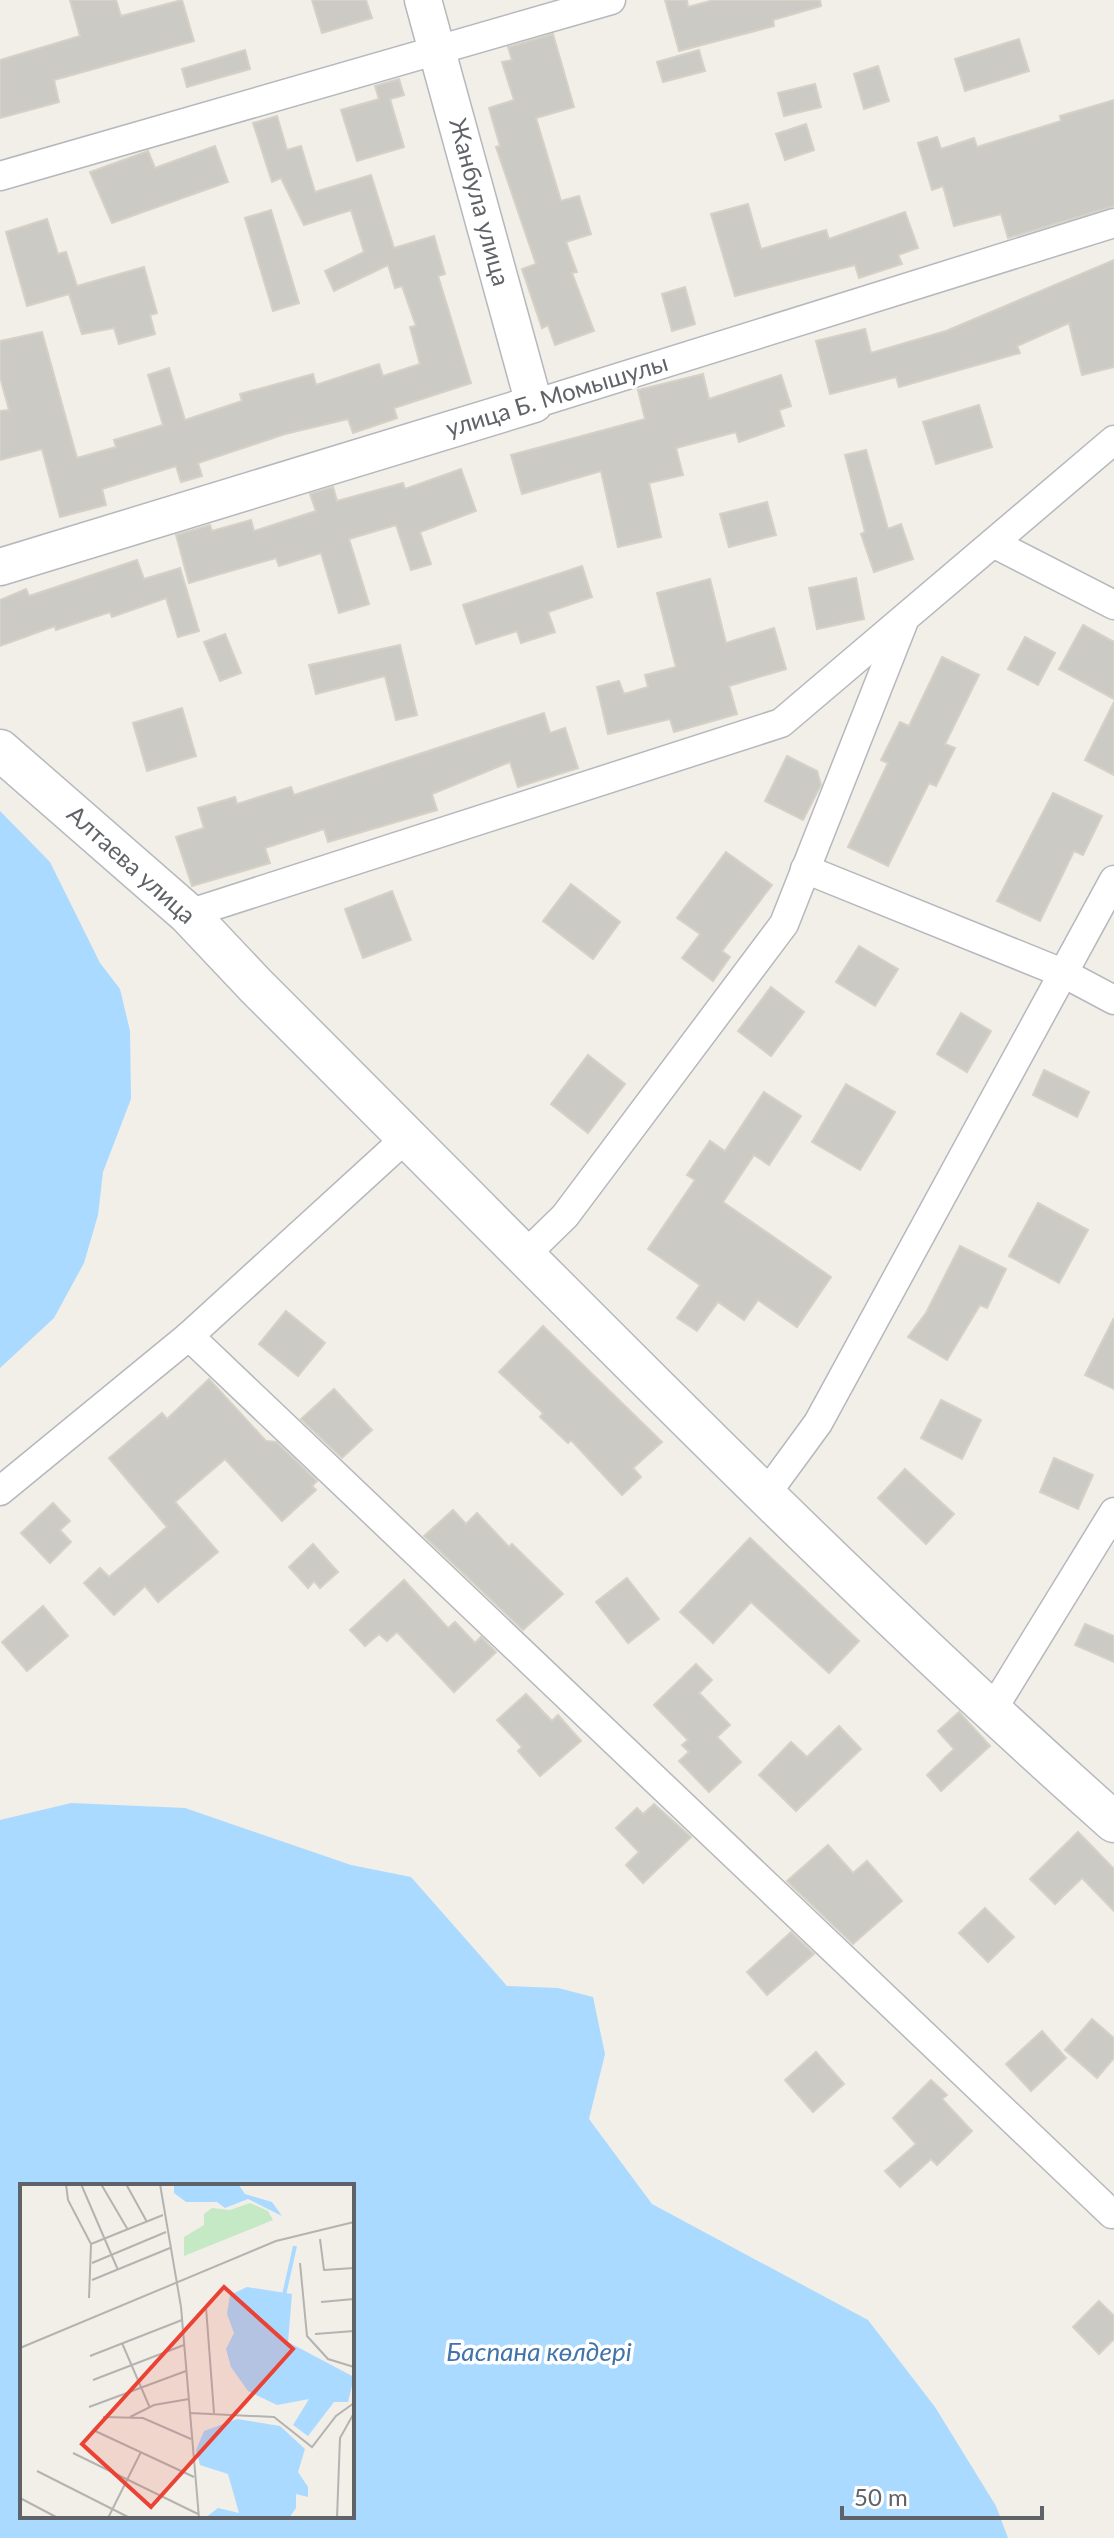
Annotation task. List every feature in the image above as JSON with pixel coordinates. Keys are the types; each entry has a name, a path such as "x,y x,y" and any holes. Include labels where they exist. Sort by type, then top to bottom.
{"main road":[{"name":"Алтаева улица","path":"0,750 188,914 257,987 766,1494 991,1712 1114,1822"}],"street":[{"name":"Жанбула улица","path":"423,0 534,404"},
{"path":"0,176 611,0"},
{"name":"улица Б. Момышулы","path":"0,567 1114,223"},
{"path":"188,914 781,723 1114,440"},
{"path":"993,543 1114,605"},
{"path":"525,1255 565,1216 784,924 905,618"},
{"path":"805,869 1065,974 1114,1000"},
{"path":"766,1494 818,1423 1114,880"},
{"path":"0,1491 189,1336 407,1137"},
{"path":"189,1336 1112,2214"},
{"path":"991,1712 1114,1512"}],"water":[{"path":"0,811 50,862 100,963 120,989 130,1031 131,1099 103,1172 98,1215 84,1263 54,1318 0,1368"},
{"name":"Баспана көлдері","path":"71,1803 185,1808 351,1865 411,1877 507,1986 558,1988 593,1997 605,2054 589,2119 652,2204 868,2320 935,2407 996,2506 1008,2538 0,2538 0,1820"}],"building":[{"path":"70,0 116,0 121,16 182,0 194,41 54,80 59,102 0,118 0,60 80,36"},
{"path":"312,0 366,0 372,18 322,33"},
{"path":"665,0 687,0 688,7 714,0 820,0 821,6 773,20 774,26 679,51"},
{"path":"553,34 574,107 536,118 561,201 579,196 591,234 566,242 577,272 572,273 594,331 555,345 548,325 542,328 522,269 536,264 496,147 500,146 489,108 514,100 502,62 512,60 508,47"},
{"path":"1019,39 1029,71 965,91 955,59"},
{"path":"245,50 250,69 187,87 182,69"},
{"path":"699,50 705,71 663,82 657,62"},
{"path":"878,66 889,101 864,109 854,74"},
{"path":"399,79 404,95 390,99 404,147 357,161 341,110 379,99 375,86"},
{"path":"815,84 821,107 784,116 778,93"},
{"path":"1114,100 1114,206 1008,238 1001,214 954,226 943,186 932,190 918,143 937,137 941,149 974,138 977,147 1061,121 1060,116"},
{"path":"277,116 287,150 301,146 315,192 371,175 394,248 434,236 445,274 438,276 471,383 394,408 397,418 353,433 348,419 285,434 198,463 202,476 181,482 176,466 102,489 106,505 60,517 42,449 0,460 0,411 9,410 0,377 0,341 42,332 77,458 116,447 114,440 163,425 148,375 169,368 185,420 242,401 240,394 313,374 316,385 379,364 383,376 420,364 410,327 416,326 402,286 395,288 388,265 334,291 325,271 364,252 351,210 304,225 281,178 272,182 253,123"},
{"path":"806,124 814,150 785,160 776,134"},
{"path":"215,146 228,182 112,223 90,172 148,151 155,168"},
{"path":"748,204 761,249 826,230 829,239 905,212 918,248 898,255 902,264 859,278 855,265 735,296 711,214"},
{"path":"271,210 299,303 273,311 245,218"},
{"path":"47,219 58,254 66,252 77,286 144,267 157,313 150,315 155,334 119,344 114,328 82,334 69,294 27,306 6,232"},
{"path":"1114,260 1114,367 1082,375 1069,323 1017,346 1020,353 899,387 896,377 830,394 816,341 865,329 871,353 946,331"},
{"path":"685,287 695,324 672,331 662,294"},
{"path":"703,374 709,399 781,375 791,406 779,410 784,426 739,442 736,432 676,448 683,475 649,483 661,537 618,547 601,471 522,494 511,455 645,419 638,390"},
{"path":"979,405 992,447 936,464 923,422"},
{"path":"866,450 888,529 901,524 913,559 874,572 861,534 865,532 845,455"},
{"path":"461,469 476,511 420,532 431,564 411,570 396,525 349,539 369,604 339,613 321,553 279,566 276,558 189,583 176,535 210,525 212,531 251,520 254,531 316,511 310,494 333,487 337,501 403,483 405,489"},
{"path":"767,502 776,535 729,547 720,514"},
{"path":"137,560 144,579 180,568 199,631 178,637 166,598 112,617 110,612 56,630 55,626 0,646 0,600 26,589 29,596"},
{"path":"582,566 592,597 548,612 555,632 521,643 517,631 476,644 463,605"},
{"path":"856,578 864,619 817,629 809,588"},
{"path":"710,579 726,643 774,628 786,669 729,686 737,714 674,732 670,719 608,734 597,687 619,681 624,694 648,687 645,675 676,667 657,593"},
{"path":"1083,625 1114,642 1114,699 1059,669"},
{"path":"225,634 241,673 220,681 204,642"},
{"path":"1025,637 1055,653 1038,685 1008,669"},
{"path":"400,645 417,715 396,720 385,676 316,694 309,665"},
{"path":"942,657 979,675 945,744 955,748 936,786 929,783 888,866 848,847 888,763 881,760 900,722 909,726"},
{"path":"1114,702 1114,775 1085,760"},
{"path":"182,708 196,756 147,771 133,723"},
{"path":"544,713 550,733 565,728 578,768 518,787 510,762 432,794 437,810 328,842 324,829 265,848 270,863 192,886 176,837 204,828 198,808 235,797 237,804 291,787 294,795"},
{"path":"787,756 817,771 821,785 803,820 765,801"},
{"path":"1053,793 1102,816 1083,855 1074,851 1040,921 997,901"},
{"path":"726,852 772,885 722,951 730,957 713,981 682,958 700,934 677,918"},
{"path":"571,884 620,922 593,959 543,921"},
{"path":"392,891 411,940 363,958 345,909"},
{"path":"859,946 898,969 875,1006 836,982"},
{"path":"771,987 804,1012 771,1056 738,1031"},
{"path":"961,1013 991,1031 967,1072 937,1054"},
{"path":"588,1055 625,1084 588,1133 551,1104"},
{"path":"1044,1070 1089,1092 1077,1117 1033,1095"},
{"path":"846,1084 895,1112 860,1170 812,1142"},
{"path":"764,1092 801,1116 769,1165 754,1155 723,1202 831,1277 797,1327 758,1300 744,1320 718,1302 697,1331 677,1318 700,1285 648,1249 695,1180 687,1175 710,1141 725,1151"},
{"path":"1038,1203 1088,1230 1059,1283 1009,1256"},
{"path":"960,1246 1006,1269 987,1308 980,1305 947,1360 908,1337 926,1313"},
{"path":"286,1311 325,1343 298,1376 259,1344"},
{"path":"1114,1318 1114,1389 1085,1375"},
{"path":"543,1326 662,1442 633,1468 641,1477 622,1495 571,1440 568,1443 540,1417 543,1413 499,1372"},
{"path":"209,1379 266,1441 276,1442 317,1481 312,1486 316,1490 282,1521 225,1459 175,1502 218,1552 158,1602 145,1586 114,1615 84,1583 100,1568 109,1577 167,1527 109,1458 162,1413 167,1419"},
{"path":"334,1389 372,1430 342,1458 301,1419"},
{"path":"941,1400 981,1420 962,1459 921,1438"},
{"path":"1054,1458 1093,1475 1078,1509 1040,1492"},
{"path":"905,1469 954,1514 926,1544 878,1498"},
{"path":"53,1503 70,1521 60,1530 71,1542 50,1563 21,1533"},
{"path":"453,1510 466,1524 477,1513 509,1547 512,1544 563,1594 523,1630 424,1536"},
{"path":"750,1538 859,1641 829,1673 751,1602 713,1643 680,1612"},
{"path":"313,1544 338,1572 320,1588 314,1581 308,1588 289,1567"},
{"path":"627,1578 659,1619 628,1643 596,1602"},
{"path":"404,1580 448,1628 455,1622 475,1643 481,1637 496,1652 454,1692 397,1632 387,1641 379,1634 365,1646 350,1630"},
{"path":"43,1606 68,1636 27,1671 2,1642"},
{"path":"1085,1624 1114,1636 1114,1662 1075,1645"},
{"path":"696,1664 712,1680 699,1693 730,1725 717,1737 741,1762 709,1792 679,1761 689,1752 682,1745 688,1740 654,1705"},
{"path":"526,1694 552,1721 558,1715 581,1741 540,1776 518,1751 522,1747 497,1720"},
{"path":"959,1712 990,1746 941,1791 927,1775 954,1749 938,1731"},
{"path":"839,1726 861,1749 796,1811 759,1775 791,1742 807,1757"},
{"path":"654,1804 691,1837 643,1883 626,1865 639,1852 616,1828 637,1808 643,1814"},
{"path":"1078,1832 1114,1869 1114,1911 1082,1878 1055,1904 1030,1879"},
{"path":"828,1845 853,1873 867,1861 902,1901 853,1944 787,1881"},
{"path":"985,1908 1014,1937 988,1962 959,1933"},
{"path":"791,1932 814,1954 767,1995 747,1972"},
{"path":"1092,2019 1114,2038 1114,2058 1097,2078 1065,2050"},
{"path":"1042,2031 1066,2058 1031,2091 1006,2064"},
{"path":"816,2052 844,2084 813,2112 785,2080"},
{"path":"931,2080 947,2095 942,2099 972,2131 937,2165 931,2159 900,2187 885,2171 916,2144 893,2118"},
{"path":"1099,2301 1114,2316 1114,2339 1099,2354 1073,2327"}]}
